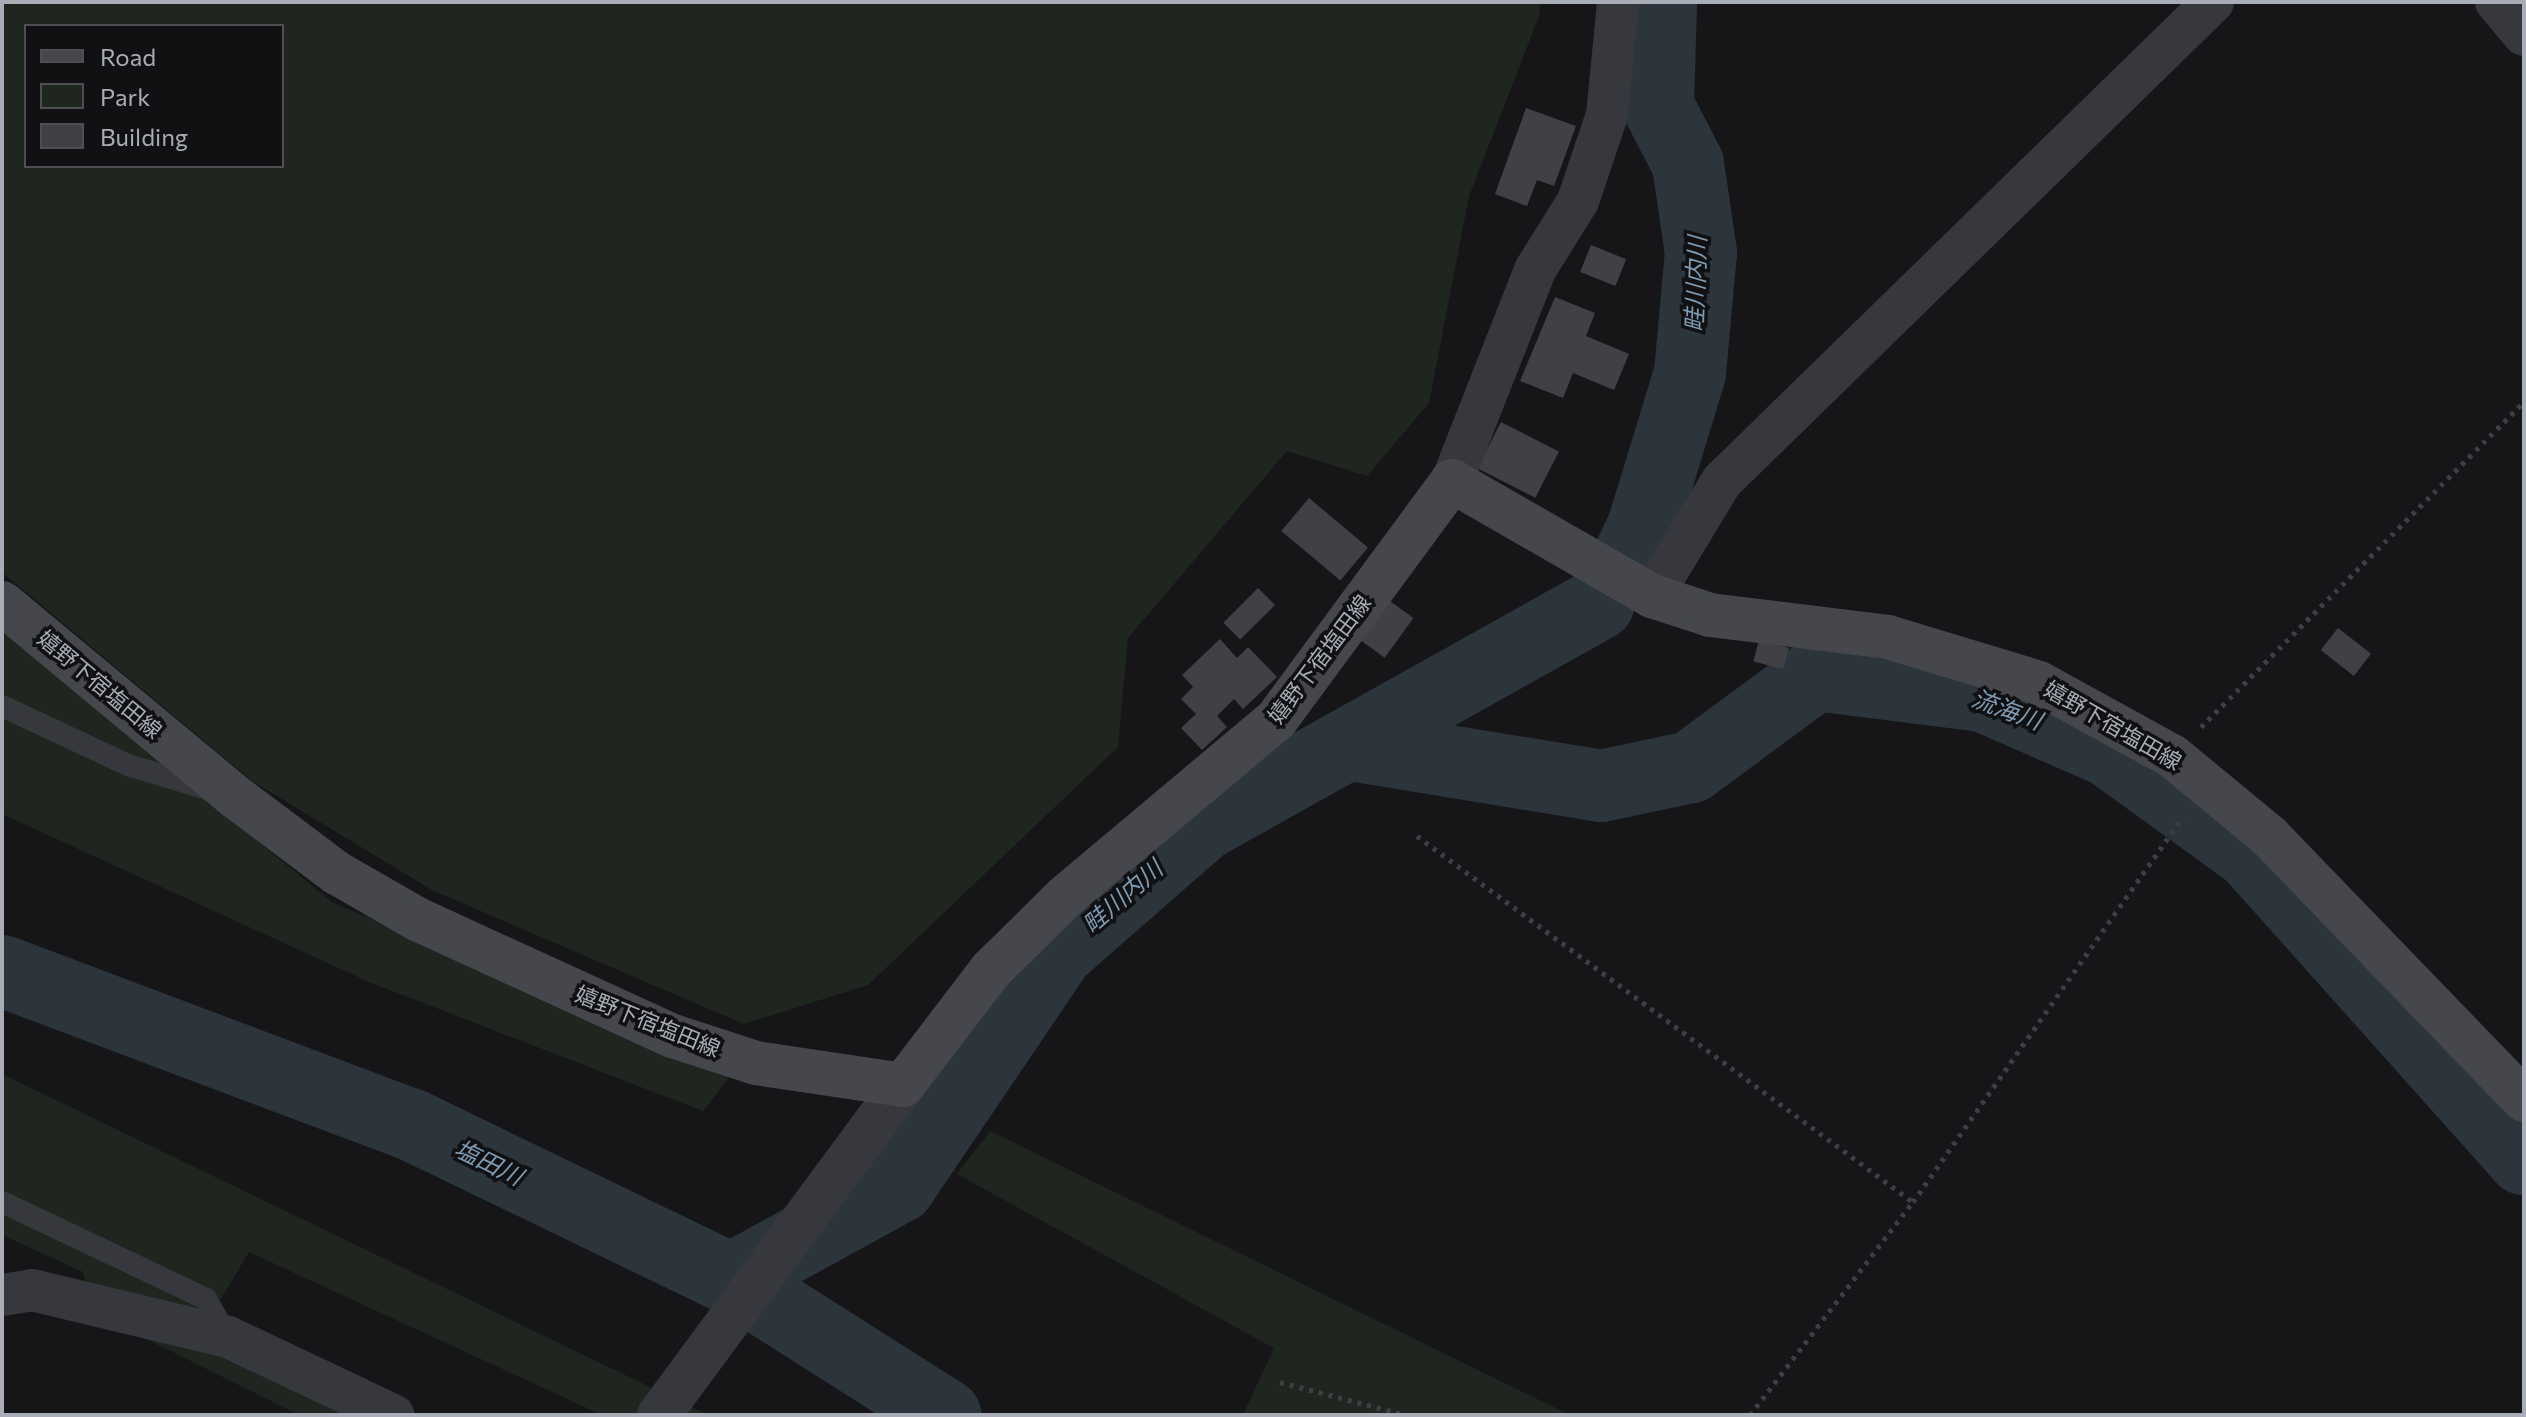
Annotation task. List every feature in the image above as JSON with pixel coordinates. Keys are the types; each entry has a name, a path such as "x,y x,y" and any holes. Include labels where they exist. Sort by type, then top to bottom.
{"main road":[{"name":"嬉野下宿塩田線","path":"2,603 237,798 337,873 417,919 673,1036 756,1063 903,1085 991,970 1066,896 1276,720 1452,481 1652,596 1710,615 1888,637 2039,683 2172,756 2269,836 2524,1100"}],"street":[{"path":"1452,481 1535,270 1583,187 1607,115 1618,2"},
{"path":"1652,596 1722,481 2213,2"},
{"path":"2496,2 2524,35"},
{"path":"659,1415 903,1085"},
{"path":"2,1295 32,1290 228,1337 393,1415"}],"lane":[{"path":"2,706 128,765 237,798"},
{"path":"2,1202 206,1299 228,1337"}],"path":[{"path":"2172,756 2524,402"},
{"path":"1750,1415 1913,1202 2174,830"},
{"path":"1417,836 1913,1202"},
{"path":"1280,1382 1406,1415"}],"green space":[{"path":"2,2 1540,2 1539,16 1469,196 1429,403 1367,476 1287,451 1128,638 1118,747 868,985 744,1024 432,890 252,781 2,572"},
{"path":"2,632 332,902 732,1074 703,1111 369,982 2,814"},
{"path":"2,1074 708,1415 602,1415 249,1252 201,1332 384,1415 299,1415 94,1313 83,1272 2,1235"},
{"path":"990,1131 1570,1415 1243,1415 1274,1348 957,1174"}],"building":[{"path":"1526,108 1576,126 1554,186 1537,180 1527,206 1495,194"},
{"path":"1591,245 1626,259 1615,286 1580,272"},
{"path":"1555,297 1595,313 1586,336 1629,354 1614,390 1573,373 1563,398 1520,381"},
{"path":"1501,422 1559,452 1535,498 1477,468"},
{"path":"1309,498 1368,547 1340,580 1281,531"},
{"path":"1258,588 1275,605 1240,640 1223,623"},
{"path":"1390,601 1413,618 1385,658 1361,641"},
{"path":"2338,628 2371,654 2354,676 2321,650"},
{"path":"1220,639 1237,658 1248,647 1277,677 1243,709 1234,699 1217,716 1227,727 1202,750 1181,728 1196,714 1181,699 1193,687 1182,675"},
{"path":"1759,640 1789,648 1783,669 1753,661"}],"waterway":[{"name":"畦川内川","path":"1626,563 1643,527 1690,373 1701,253 1688,164 1658,106 1661,2"},
{"name":"畦川内川","path":"731,1279 899,1187 1058,952 1203,825 1598,604"},
{"name":"流海川","path":"1351,745 1601,786 1691,767 1816,675 1983,696 2109,751 2250,853 2524,1159"},
{"name":"塩田川","path":"2,971 410,1124 731,1279 945,1415"}]}
